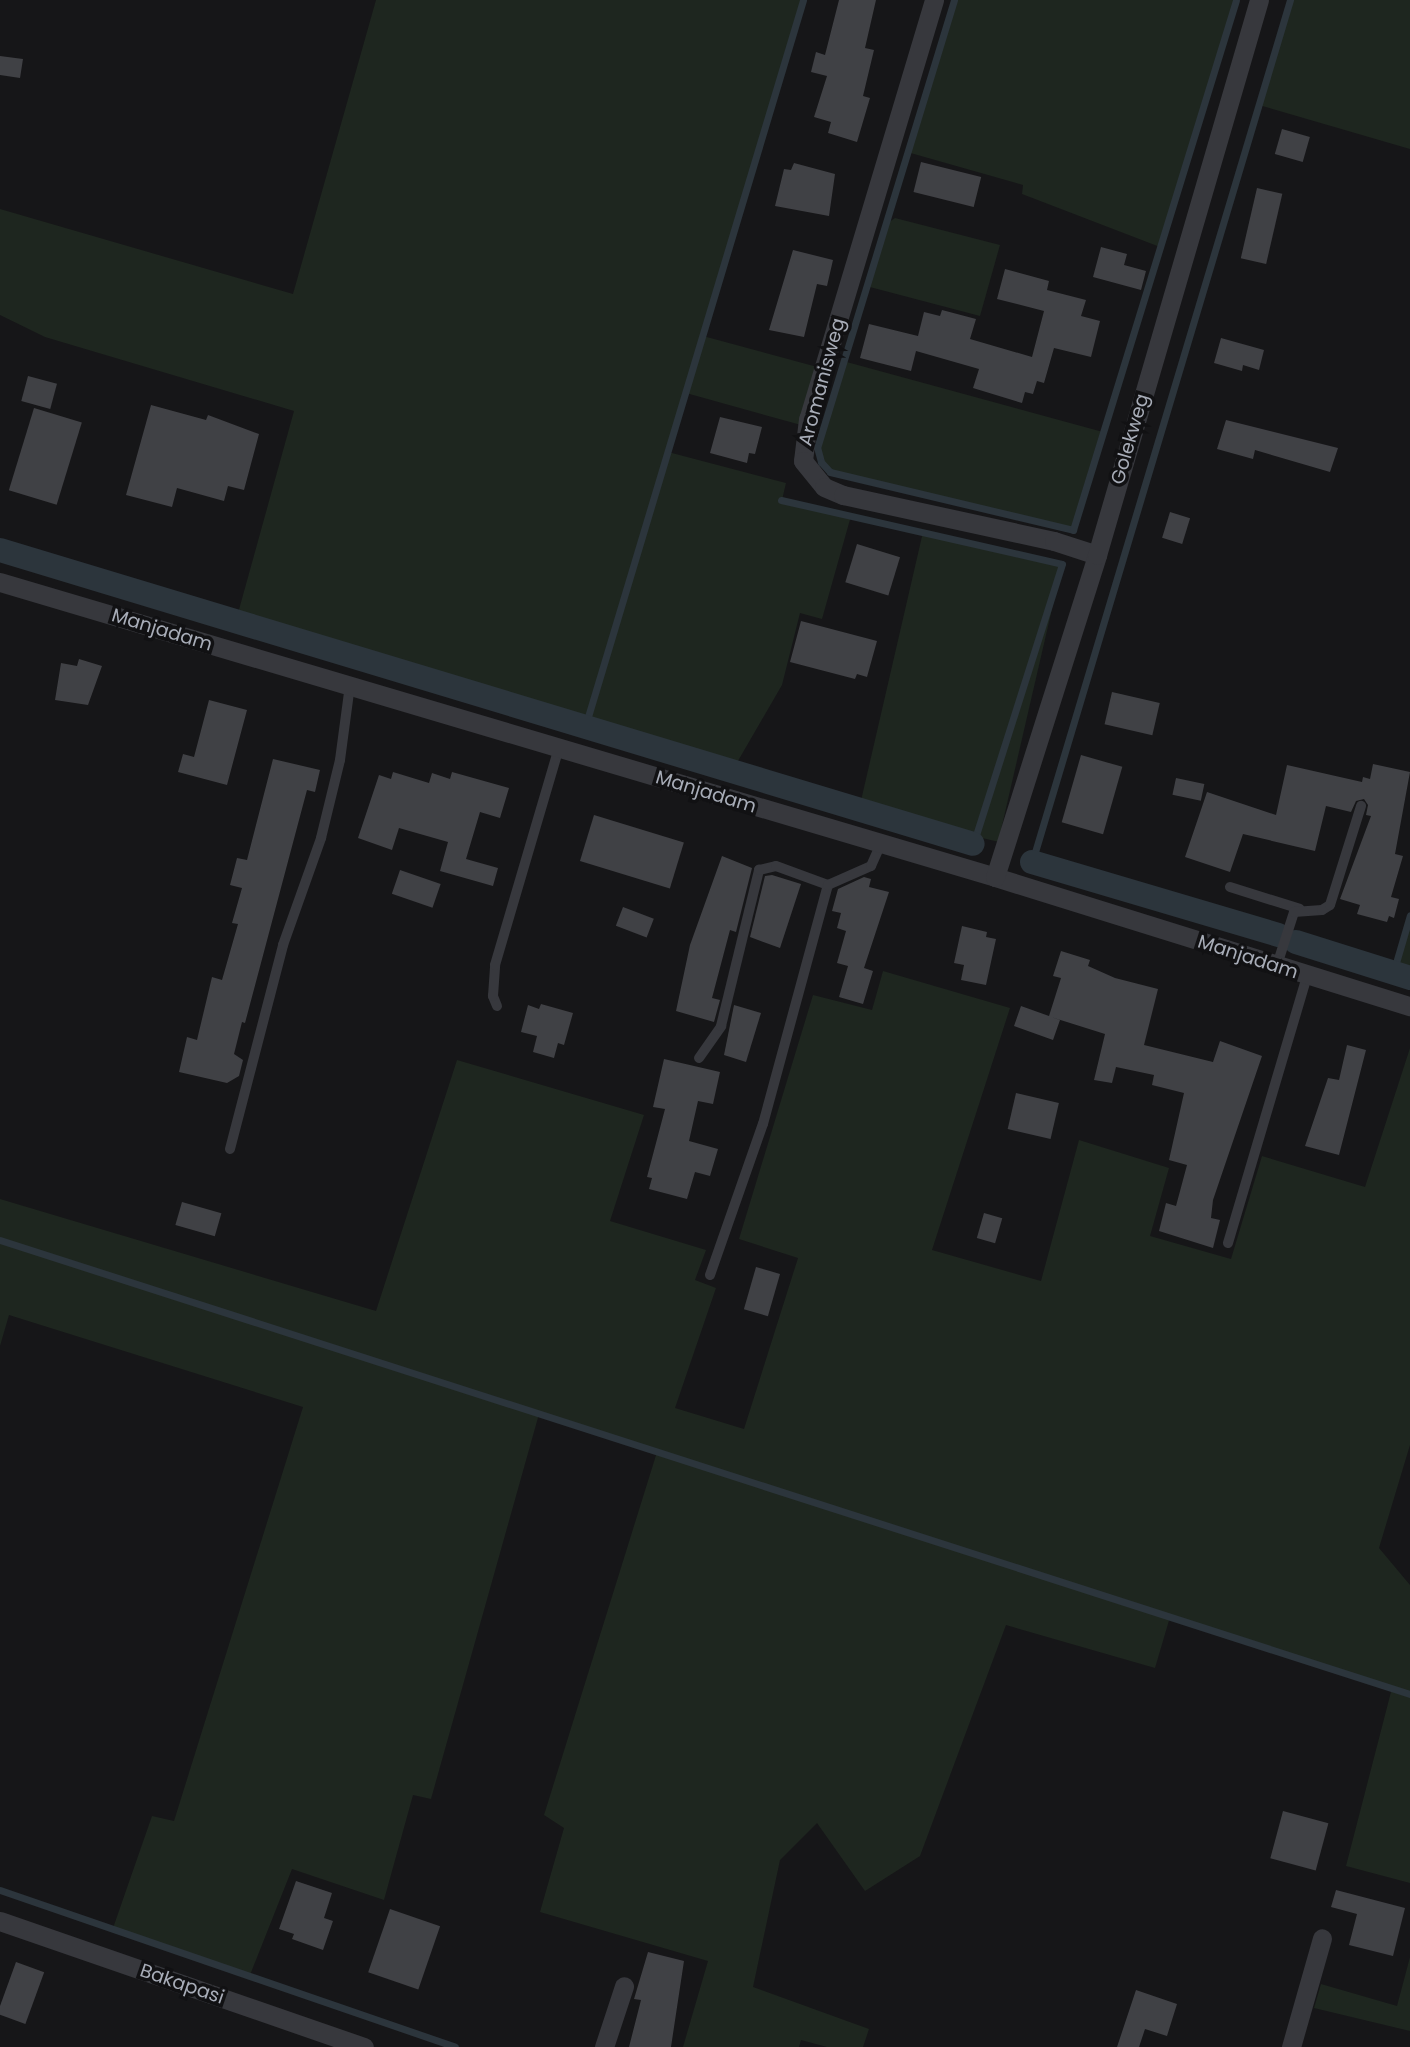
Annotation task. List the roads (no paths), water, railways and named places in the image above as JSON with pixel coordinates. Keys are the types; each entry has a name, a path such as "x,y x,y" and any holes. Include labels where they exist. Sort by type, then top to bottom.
{"street":[{"name":"Aromanisweg","path":"934,0 808,419 803,461 824,487 843,495 1054,541 1097,555"},
{"name":"Golekweg","path":"995,877 1097,555 1259,0"},
{"name":"Manjadam","path":"0,582 995,877 1410,1006"},
{"name":"Bakapasi","path":"0,1921 364,2047"},
{"path":"1291,2047 1322,1938"},
{"path":"604,2047 624,1986"}],"lane":[{"path":"230,1149 283,945 321,838 340,760 350,684"},
{"path":"497,1006 493,996 495,965 559,747"},
{"path":"1230,887 1300,909 1322,910 1330,905 1361,806"},
{"path":"699,1058 721,1026 759,870 776,866 828,885 871,866 881,844"},
{"path":"710,1275 763,1124 828,885"},
{"path":"1277,966 1294,912 1300,909"},
{"path":"1228,1243 1307,976"}],"waterway":[{"path":"584,730 803,0"},
{"path":"954,0 817,447 821,462 830,472 1073,530 1236,0"},
{"path":"1032,862 1290,0"},
{"path":"781,500 1062,564 973,844"},
{"path":"0,550 973,844"},
{"path":"1032,862 1278,935"},
{"path":"1393,973 1410,915"},
{"path":"1296,942 1410,978"},
{"path":"0,1240 1410,1694"},
{"path":"0,1890 455,2047"}]}
